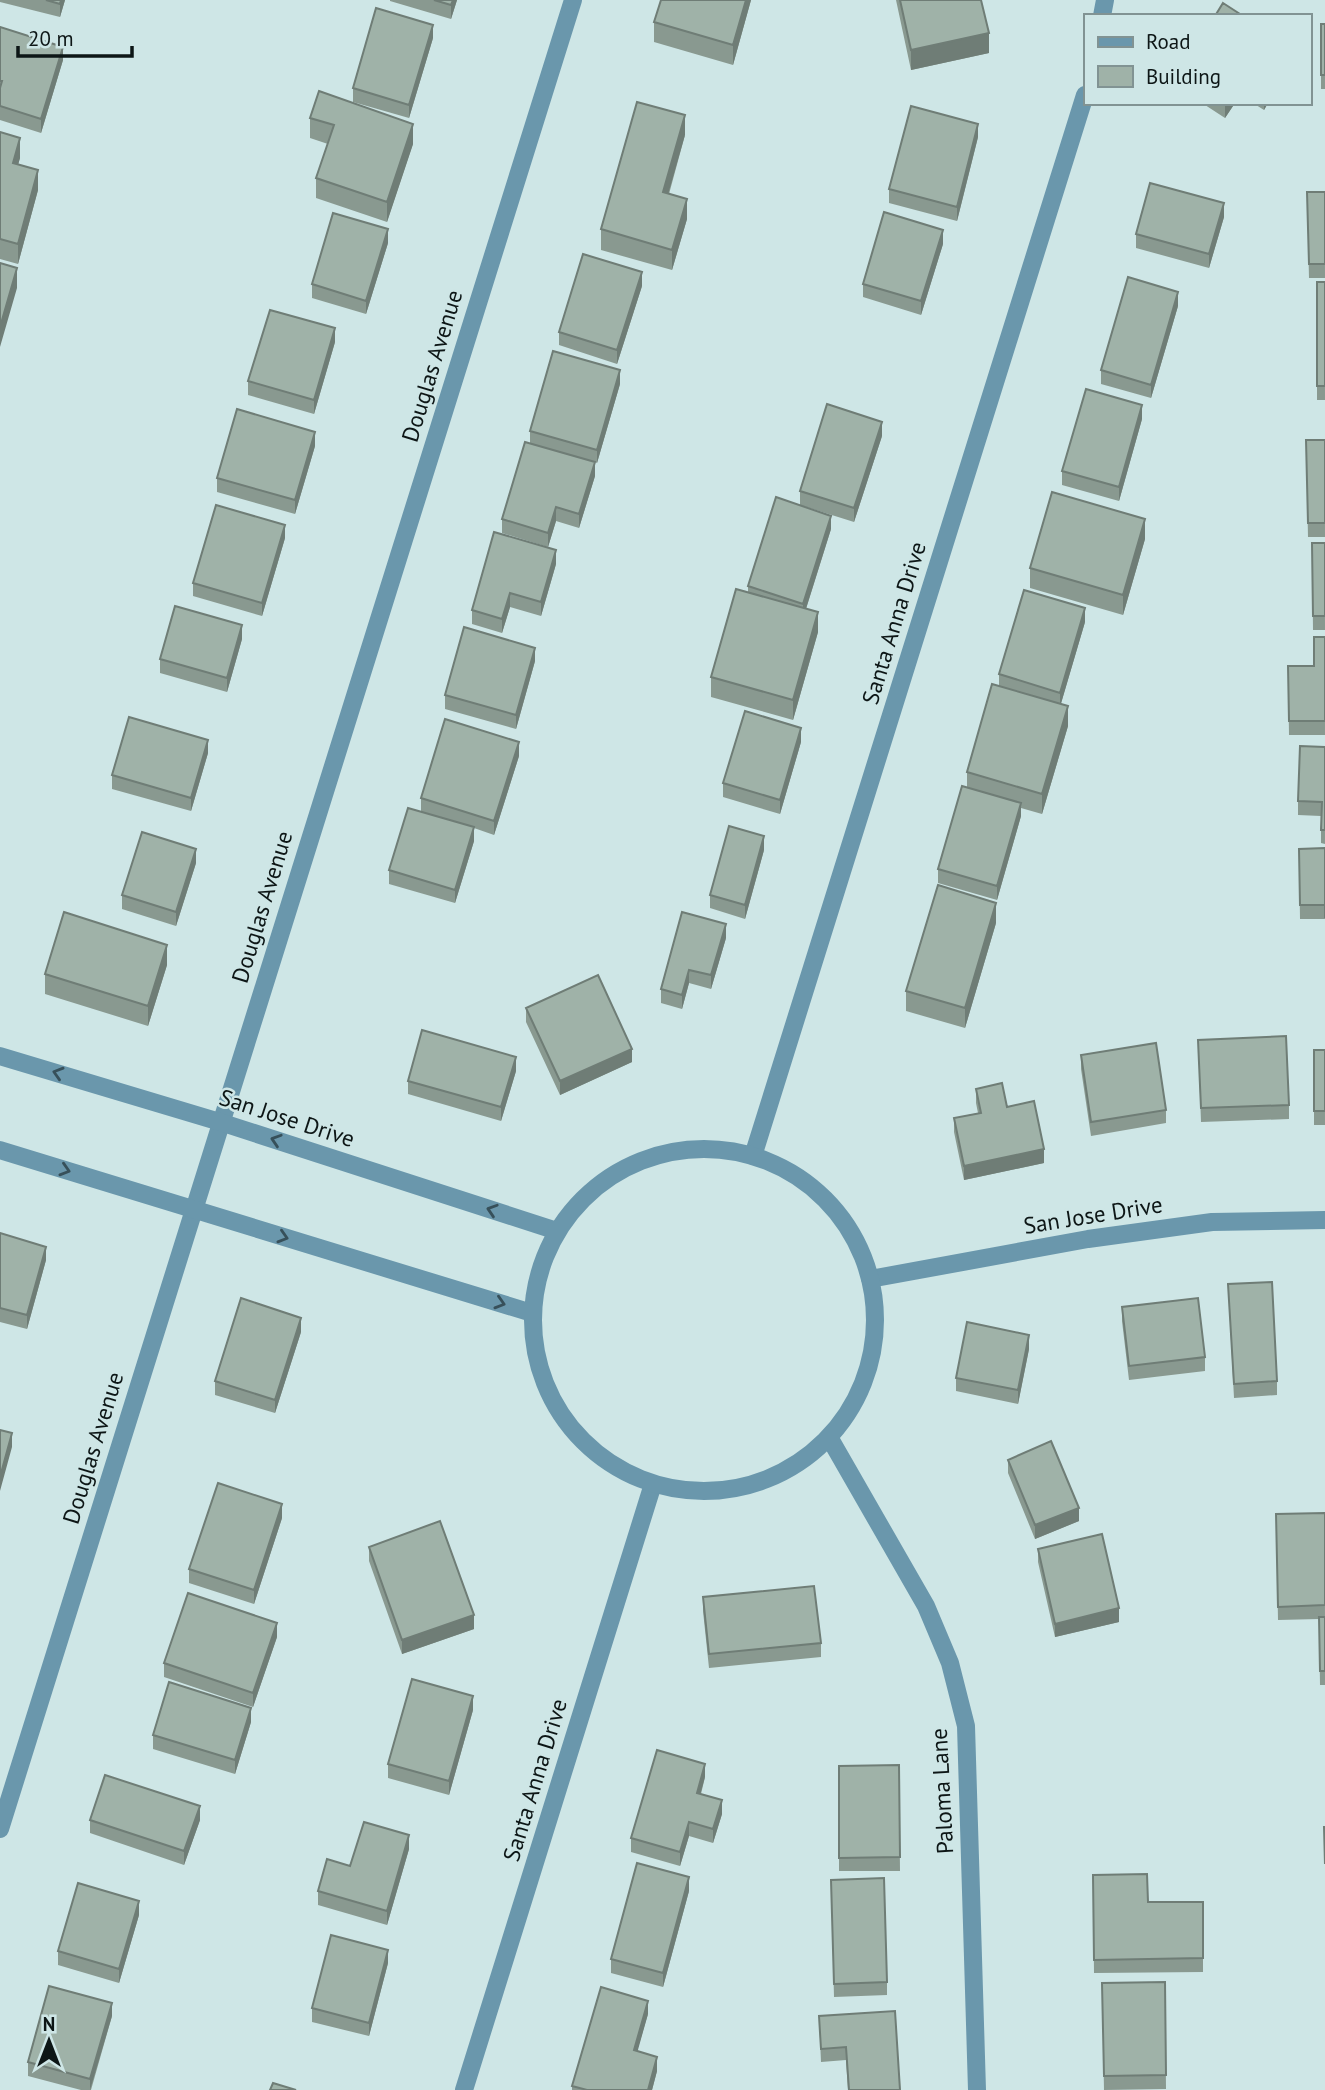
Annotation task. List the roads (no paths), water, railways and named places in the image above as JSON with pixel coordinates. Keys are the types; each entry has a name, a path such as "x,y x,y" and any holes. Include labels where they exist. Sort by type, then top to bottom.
{"street":[{"name":"Douglas Avenue","path":"0,1829 573,0"},
{"name":"Santa Anna Drive","path":"753,1156 1084,100"},
{"name":"San Jose Drive","path":"0,1056 220,1122 557,1231"},
{"path":"708,1149 753,1156 799,1175 830,1200 858,1236 870,1279 876,1321 870,1364 854,1403 829,1437 800,1462 766,1480 729,1490 690,1491 653,1484 612,1465 577,1436 551,1400 536,1357 532,1313 539,1270 557,1231 585,1197 621,1170 663,1154 708,1149"},
{"path":"0,1150 532,1313"},
{"name":"San Jose Drive","path":"870,1279 1087,1239 1212,1222 1325,1220"},
{"name":"Paloma Lane","path":"829,1437 926,1606 950,1662 965,1726 977,2090"},
{"name":"Santa Anna Drive","path":"464,2090 653,1484"}]}
